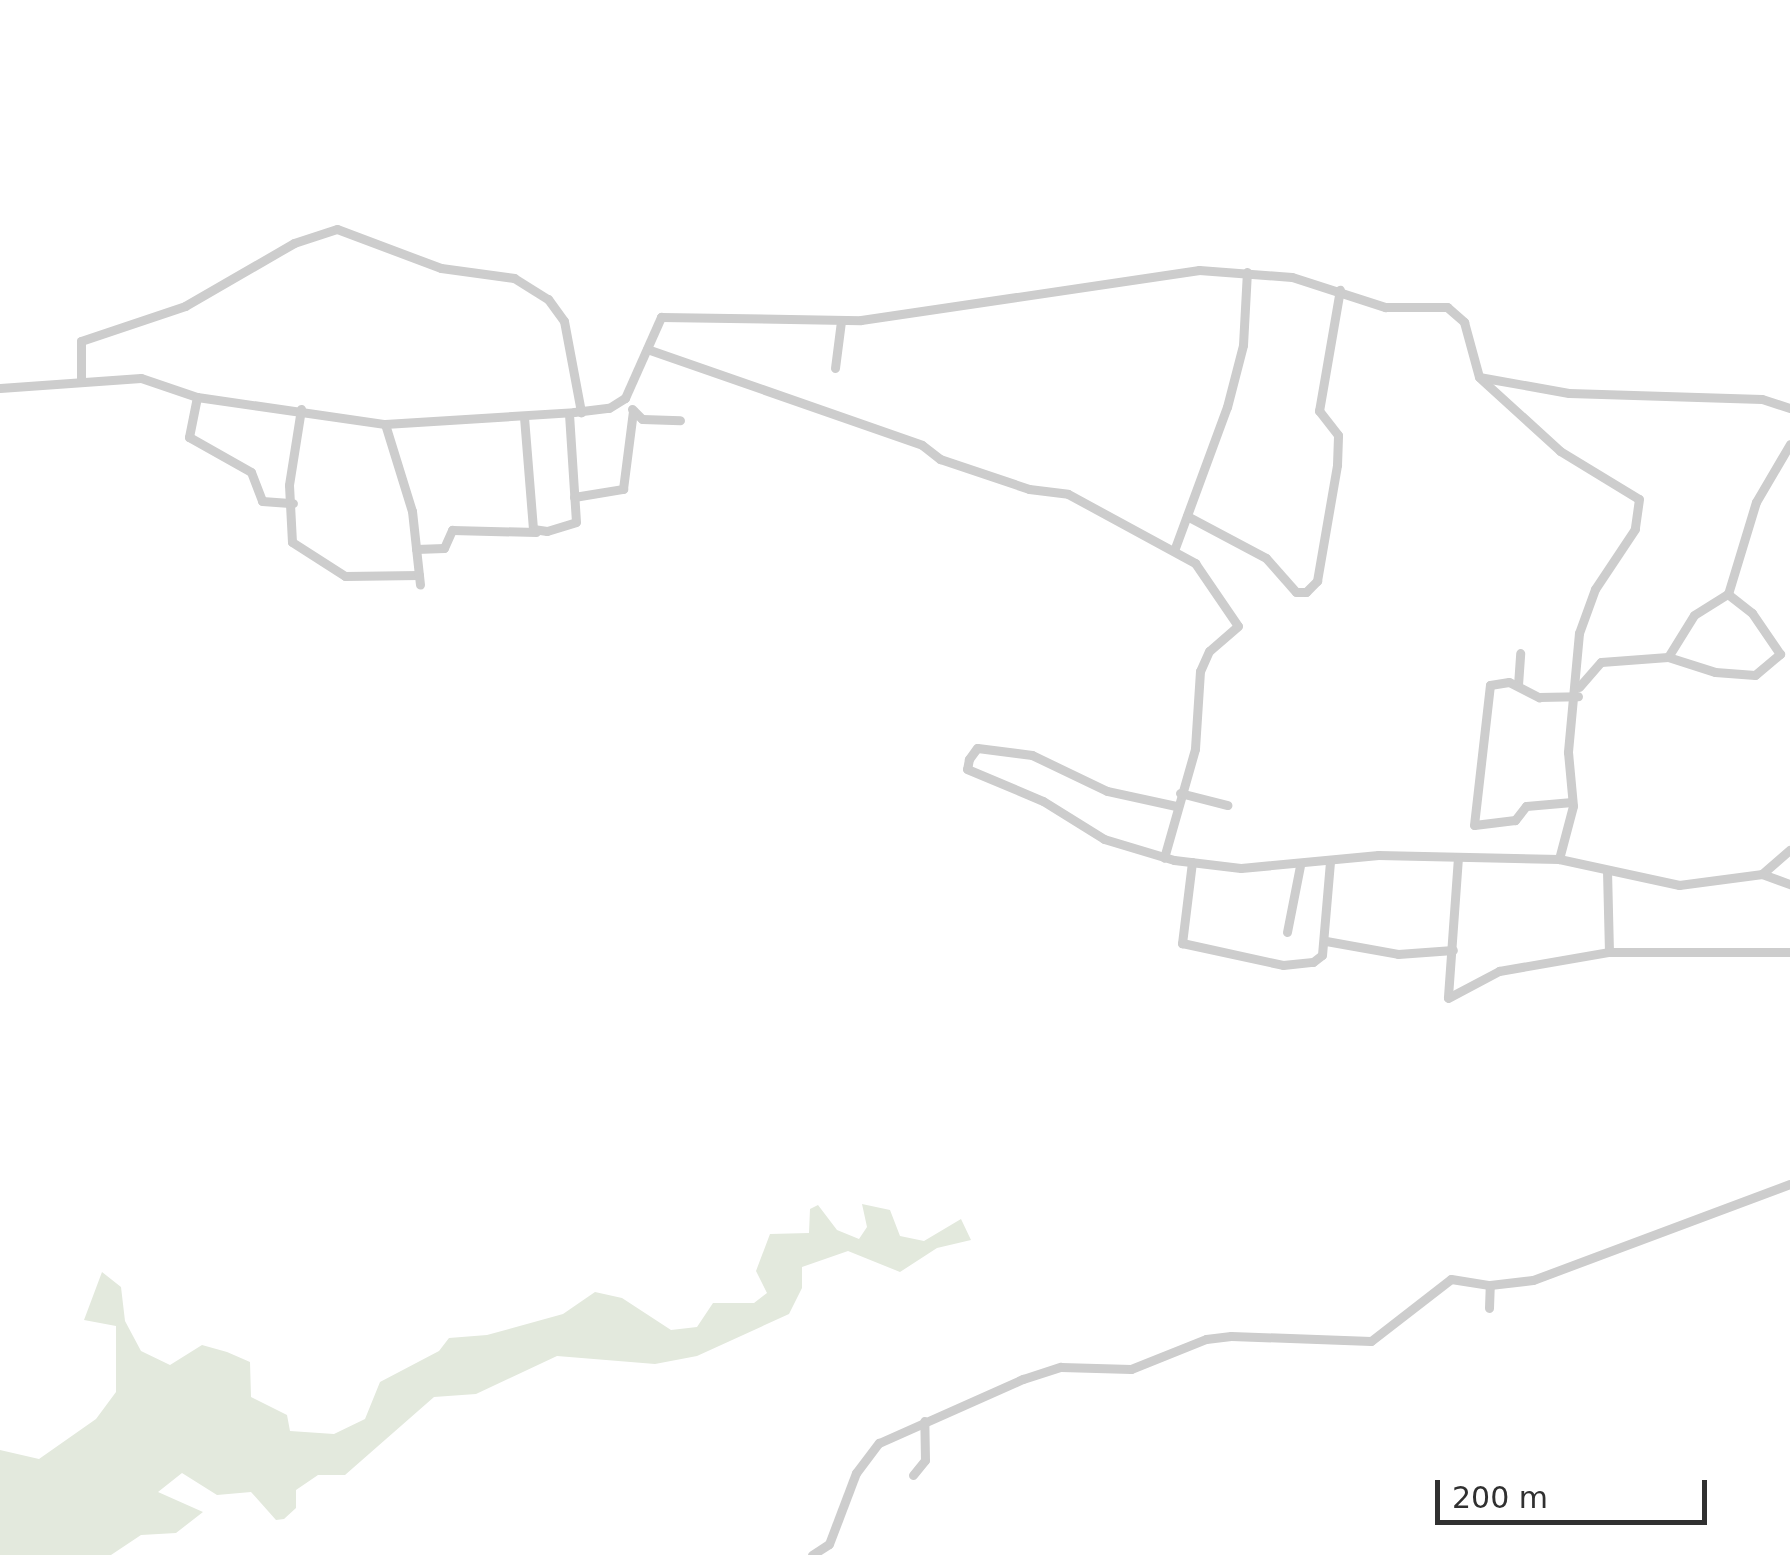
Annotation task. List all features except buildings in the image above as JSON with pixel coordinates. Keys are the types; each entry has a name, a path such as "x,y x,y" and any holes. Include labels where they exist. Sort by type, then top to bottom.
{"street":[{"path":"81,378 80,341 185,306 294,243 345,230 440,268 514,278 548,299 564,321 581,412"},
{"path":"0,388 58,388 81,378 142,378 197,398 300,409 338,421 385,424 524,417 609,408 625,398 661,317 840,321 1031,298 1171,271 1247,272 1340,290 1385,306 1447,306 1464,322 1478,377 1560,452 1639,500 1635,529 1584,616 1568,752 1572,802 1559,860"},
{"path":"1174,548 1242,349 1247,272"},
{"path":"1188,516 1266,558 1296,592 1311,590 1332,516 1338,438 1320,408 1340,290"},
{"path":"835,368 840,321"},
{"path":"646,349 922,445 940,459 1029,489 1068,494 1174,548 1195,563 1238,626 1209,650 1200,671 1197,738 1164,858"},
{"path":"1478,377 1569,393 1762,399 1790,408"},
{"path":"197,398 189,438 251,472 262,501 293,503"},
{"path":"625,398 642,419 680,420"},
{"path":"300,409 289,475 292,542 340,574 420,580 385,424"},
{"path":"574,497 623,489 633,411"},
{"path":"416,549 444,548 452,530 536,532 575,524 569,413"},
{"path":"524,417 536,532"},
{"path":"1668,658 1694,614 1728,594 1756,502 1790,444"},
{"path":"1572,802 1526,806 1515,820 1474,826 1484,697 1490,685 1518,685 1539,697 1578,692 1601,662 1668,658 1715,672 1756,675 1780,654 1752,612 1728,594"},
{"path":"1518,685 1520,653"},
{"path":"1176,806 1107,791 1032,755 984,748 969,759 967,769 1042,800 1104,839 1164,858 1300,866 1458,856 1559,860 1679,885 1762,874 1790,884"},
{"path":"1180,793 1227,805"},
{"path":"1762,874 1790,850"},
{"path":"1458,856 1448,998 1500,971 1609,952 1790,952"},
{"path":"1192,862 1182,943 1283,965 1318,960 1326,941 1330,862"},
{"path":"1287,932 1300,866"},
{"path":"1607,871 1609,952"},
{"path":"1326,941 1398,954 1453,950"},
{"path":"812,1555 828,1544 866,1456 924,1421 1061,1367 1131,1370 1206,1339 1371,1341 1451,1279 1490,1285 1578,1268 1790,1184"},
{"path":"1489,1308 1490,1285"},
{"path":"913,1475 925,1460 924,1421"}],"shaded area":[{"path":"862,1204 890,1210 900,1236 924,1241 961,1219 971,1240 937,1248 900,1272 848,1251 802,1267 802,1288 789,1314 697,1356 655,1364 557,1356 476,1394 434,1397 345,1475 318,1475 296,1490 296,1508 284,1519 276,1520 251,1492 217,1495 182,1473 158,1492 203,1512 176,1533 141,1535 111,1555 0,1555 0,1450 39,1459 96,1419 116,1392 116,1326 84,1320 102,1272 121,1287 125,1321 141,1351 170,1365 202,1345 227,1352 250,1362 251,1397 287,1415 290,1431 334,1434 365,1419 380,1382 439,1351 449,1338 487,1335 563,1314 595,1292 622,1298 671,1330 697,1327 713,1303 754,1303 767,1293 756,1271 770,1234 809,1233 810,1209 818,1205 837,1230 859,1239 867,1227"}]}
